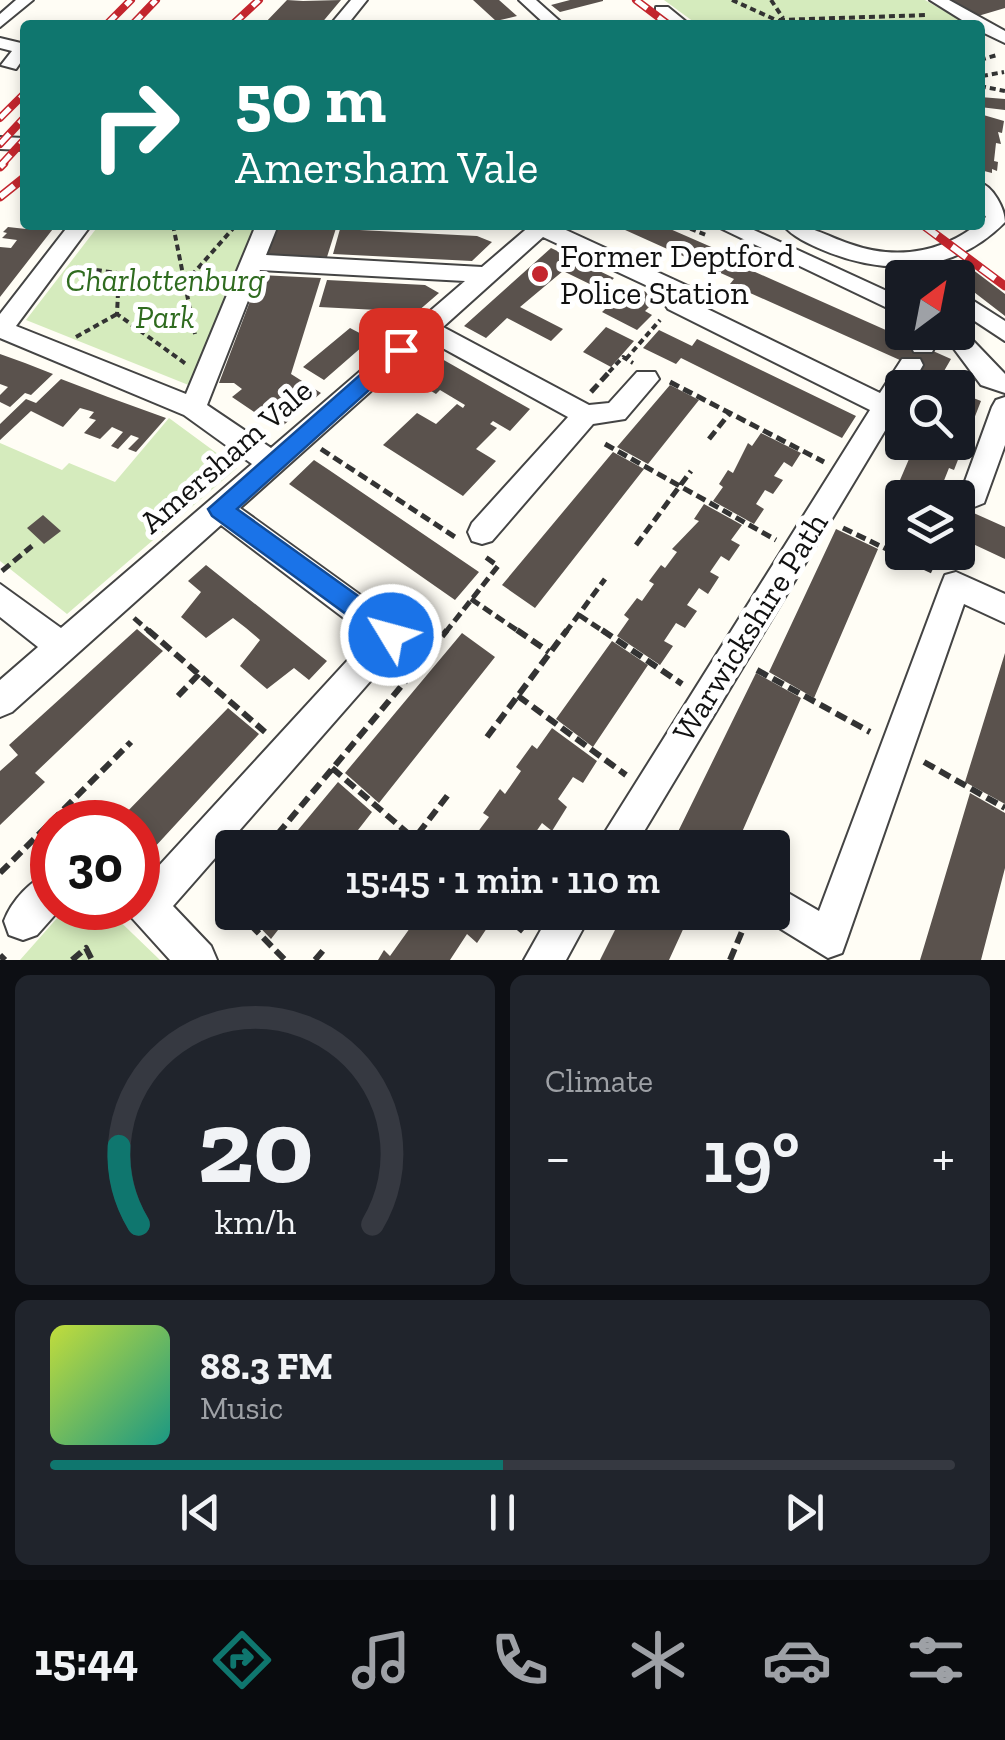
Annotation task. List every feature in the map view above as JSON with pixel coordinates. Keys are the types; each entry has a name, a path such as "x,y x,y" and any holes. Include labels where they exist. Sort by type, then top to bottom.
{"street":[{"path":"0,22 25,0"},
{"path":"342,20 359,0"},
{"path":"527,0 550,20"},
{"path":"938,0 973,20"},
{"path":"662,10 675,20"},
{"path":"10,65 20,51"},
{"path":"932,260 970,244 992,224 1005,243"},
{"path":"76,230 1,329 193,408 272,463"},
{"path":"193,408 265,230"},
{"name":"Amersham Vale","path":"0,701 539,230"},
{"path":"551,230 684,294 676,302 885,406"},
{"path":"736,230 885,299"},
{"path":"804,230 837,247 897,260"},
{"path":"254,262 489,275"},
{"path":"975,311 1005,333"},
{"path":"426,328 581,412 616,412 651,375"},
{"path":"968,350 990,378 1005,384"},
{"path":"975,492 1005,406"},
{"name":"Warwickshire Path","path":"625,830 885,408"},
{"path":"482,532 581,412"},
{"path":"160,884 288,752 391,635 220,509"},
{"path":"1,584 62,647"},
{"path":"790,922 828,939 956,586 1005,609"},
{"path":"23,921 30,914"},
{"path":"160,921 197,960"},
{"path":"544,960 562,930"}],"path":[{"path":"732,0 781,19 914,17 955,10"},
{"path":"771,0 781,19"},
{"path":"1000,65 1004,72"},
{"path":"117,314 194,370 209,369 199,353 170,230"},
{"path":"185,282 232,230"},
{"path":"50,265 185,282"},
{"path":"117,314 119,272"},
{"path":"581,412 623,358 676,302"},
{"path":"51,351 117,314"},
{"path":"626,359 845,472"},
{"path":"709,440 730,414"},
{"path":"281,830 498,566 302,436"},
{"path":"605,444 796,551"},
{"path":"636,545 691,471"},
{"path":"818,516 956,586"},
{"path":"1,584 32,546"},
{"path":"487,737 605,578"},
{"path":"470,599 549,652"},
{"path":"128,612 288,752"},
{"path":"578,614 706,699"},
{"path":"391,635 409,638 430,653"},
{"path":"733,656 1005,808"},
{"path":"178,696 199,674"},
{"path":"518,696 648,791"},
{"path":"0,874 130,742"},
{"path":"332,768 405,830"},
{"path":"420,830 450,791"},
{"path":"255,930 285,960"},
{"path":"730,960 749,930"},
{"path":"315,960 326,947"},
{"path":"72,960 86,948 94,960"}],"green space":[{"path":"664,0 925,0 960,20 691,20"},
{"name":"Charlottenburg Park","path":"95,230 269,230 206,392 26,320"},
{"path":"169,418 237,468 67,614 0,561 0,443 62,470 69,463 115,482"},
{"path":"47,930 129,930 160,960 20,960"}],"building":[{"path":"287,0 341,0 324,20 268,20"},
{"path":"473,0 499,0 517,16 495,20"},
{"path":"570,0 603,1 560,12 551,5"},
{"path":"949,0 1005,0 1005,8 978,16"},
{"path":"985,97 1005,99 1005,110 985,108"},
{"path":"985,115 1004,121 1002,133 998,132 1001,144 996,143 997,171 992,169 992,173 985,171"},
{"path":"8,227 52,230 0,297 0,247 11,248 17,240 2,238"},
{"path":"276,230 335,230 327,257 267,254"},
{"path":"340,230 477,236 492,242 472,261 333,254"},
{"path":"625,230 672,230 748,263 744,267 885,330 885,350 931,350 951,359 945,370 922,370 730,284 734,279"},
{"path":"551,248 614,278 602,290 563,271 520,307 563,329 551,341 507,318 486,338 464,326"},
{"path":"975,271 1005,294 1005,316 975,293"},
{"path":"260,275 321,278 291,374 321,393 279,429 232,397 242,389 234,383 219,383"},
{"path":"327,280 425,285 439,293 417,312 319,307"},
{"path":"636,287 658,298 645,311 652,315 637,330 602,312 617,298 622,300 620,296 626,289 631,292"},
{"path":"606,327 634,341 611,367 583,352"},
{"path":"350,328 371,339 324,380 303,367"},
{"path":"659,330 692,346 697,339 856,416 842,438 681,358 676,364 643,348"},
{"path":"0,354 53,374 31,395 25,393 10,407 0,402 0,395 8,387 0,384"},
{"path":"442,359 530,409 510,431 493,421 490,424 497,428 476,449 496,461 463,496 383,445 417,413 436,424 457,404 463,408 465,405 440,390 436,394 416,382"},
{"path":"61,379 166,418 136,452 128,449 139,438 131,435 118,449 111,446 123,432 112,427 100,439 84,433 96,420 89,418 94,412 80,408 63,427 31,411 0,440 0,424 26,399 36,403"},
{"path":"670,385 699,400 648,464 617,447"},
{"path":"761,433 801,453 792,467 784,462 774,476 783,480 773,494 765,490 756,504 764,509 754,524 713,501 728,470 733,473 748,443 752,446"},
{"path":"613,452 644,469 535,608 502,585"},
{"path":"314,460 479,572 455,600 289,484"},
{"path":"909,460 958,460 944,480 900,480"},
{"path":"704,504 742,525 731,540 740,545 729,561 721,556 710,572 719,577 708,594 699,588 687,605 697,611 685,628 676,623 664,641 673,646 660,665 617,636 629,619 624,615 637,598 642,601 654,584 649,581 661,565 665,568 677,552 672,549 699,521 694,519"},
{"path":"975,514 1005,527 1005,559 975,545"},
{"path":"43,515 61,531 44,544 27,528"},
{"path":"836,529 878,549 814,698 769,672"},
{"path":"206,565 327,661 309,680 294,668 267,689 240,666 260,640 246,628 233,618 206,638 181,617 201,592 188,581"},
{"path":"137,629 163,651 35,773 45,782 0,825 0,771 18,755 9,745"},
{"path":"462,633 495,657 379,803 345,773"},
{"path":"612,641 648,665 593,747 556,719"},
{"path":"1005,653 1005,804 965,782"},
{"path":"756,673 801,698 743,830 679,830"},
{"path":"228,708 259,734 160,841 160,800 139,800"},
{"path":"552,728 597,761 583,783 573,777 558,799 567,807 553,830 542,823 537,830 479,830 489,817 483,813 500,789 505,794 521,771 516,767 532,745 537,749"},
{"path":"338,782 372,812 358,830 298,830"},
{"path":"970,793 1005,813 1005,868 981,960 920,960"},
{"path":"262,930 278,930 271,939"},
{"path":"409,930 486,930 477,943 467,934 450,960 378,960 384,950 390,956"},
{"path":"615,930 683,930 669,960 600,960"}],"railway":[{"path":"111,20 131,0"},
{"path":"137,20 156,0"},
{"path":"237,20 259,0"},
{"path":"636,0 662,20"},
{"path":"0,118 20,98"},
{"path":"0,144 20,122"},
{"path":"1,165 20,144"},
{"path":"0,167 4,163"},
{"path":"0,197 20,181"},
{"path":"930,230 1005,286"}],"place":[{"name":"Former Deptford Police Station","path":"540,274"}],"route":[{"path":"391,635 220,509 401,350"}]}
